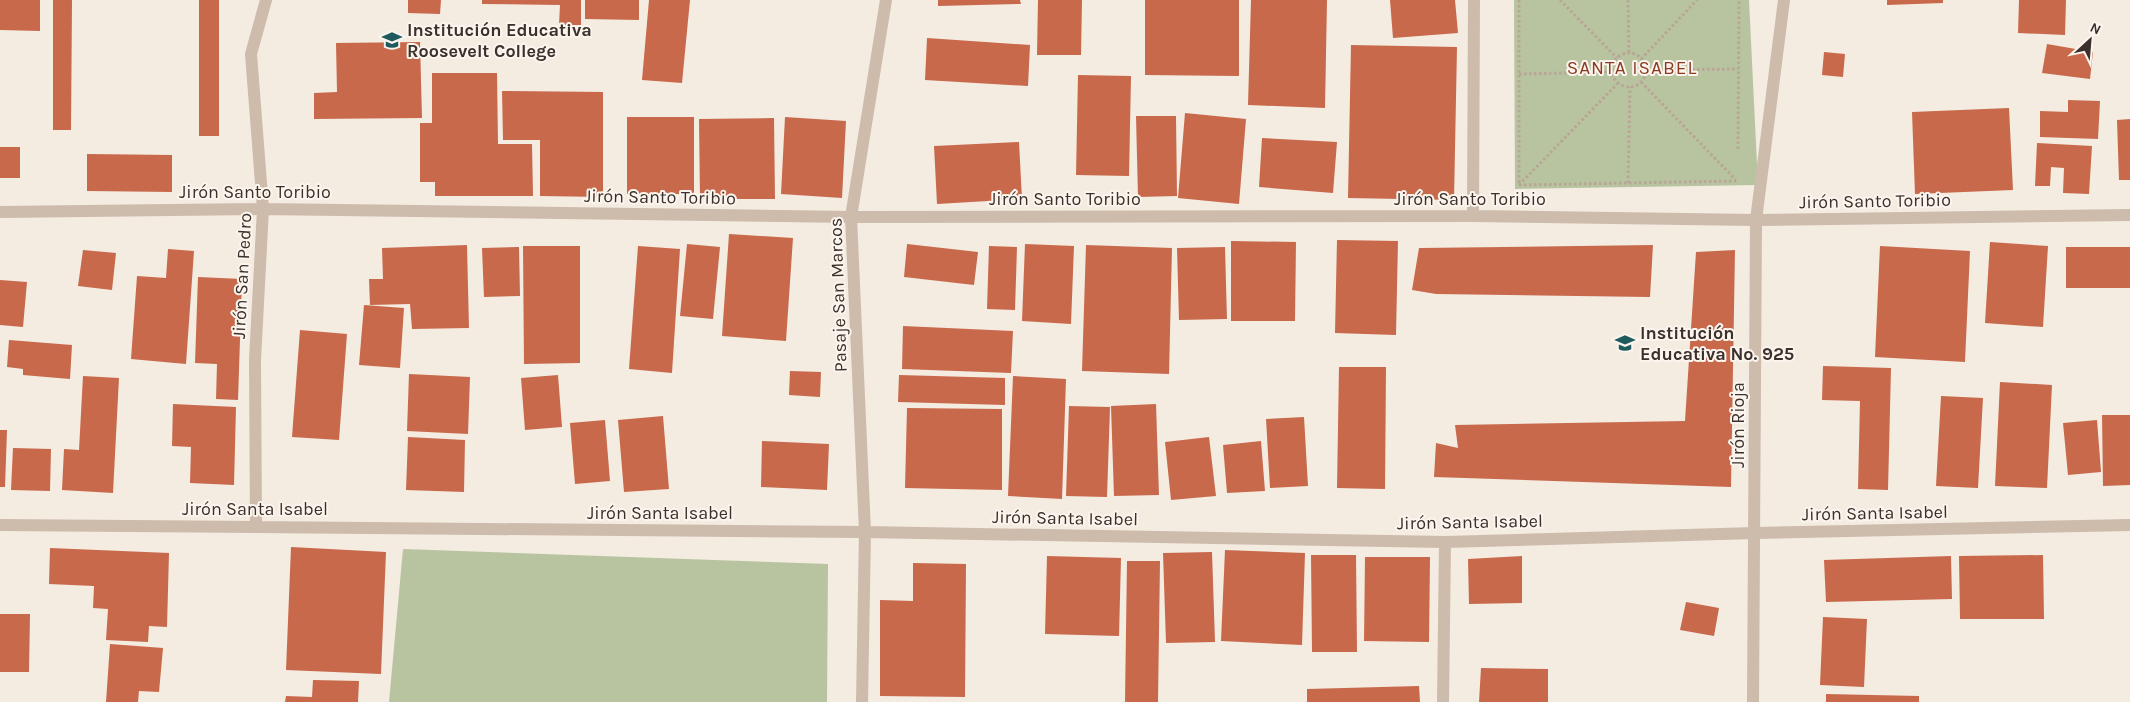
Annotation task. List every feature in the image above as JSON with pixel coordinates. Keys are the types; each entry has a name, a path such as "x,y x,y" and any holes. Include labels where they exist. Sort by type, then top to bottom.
{"street":[{"name":"Jirón San Pedro","path":"256,527 256,360 263,209 251,54 266,0"},
{"name":"Pasaje San Marcos","path":"862,702 865,532 851,217 886,0"},
{"path":"1474,0 1474,216"},
{"name":"Jirón Rioja","path":"1753,702 1756,220 1784,0"},
{"name":"Jirón Santo Toribio","path":"0,212 263,209 851,217 1474,216 1756,220 2130,216"},
{"name":"Jirón Santa Isabel","path":"0,525 865,532 1445,542 2130,525"},
{"path":"1443,702 1445,542"}],"path":[{"path":"1519,0 1519,185"},
{"path":"1560,0 1617,58"},
{"path":"1628,0 1629,53"},
{"path":"1641,59 1697,0"},
{"path":"1738,153 1739,0"},
{"path":"1629,53 1638,55 1647,70 1644,78 1638,85 1630,87 1620,85 1614,79 1612,72 1614,61 1620,55 1629,53"},
{"path":"1647,70 1739,69"},
{"path":"1519,74 1612,72"},
{"path":"1641,82 1738,181"},
{"path":"1519,185 1618,83"},
{"path":"1628,183 1630,87"},
{"path":"1738,172 1738,181"},
{"path":"1519,185 1738,181"}],"green space":[{"path":"1514,0 1749,0 1758,185 1515,189"},
{"path":"403,549 828,564 827,702 389,702"}],"building":[{"path":"0,0 40,0 40,31 0,30"},
{"path":"53,0 72,0 71,130 53,130"},
{"path":"199,0 219,0 219,136 199,136"},
{"path":"408,0 441,0 440,14 408,13"},
{"path":"482,0 581,0 581,25 559,25 560,5 482,4"},
{"path":"585,0 639,0 639,20 585,19"},
{"path":"649,0 690,0 682,83 642,80"},
{"path":"938,0 1020,0 1021,4 938,6"},
{"path":"1038,0 1082,0 1081,55 1037,55"},
{"path":"1145,0 1239,0 1239,76 1145,75"},
{"path":"1251,0 1327,0 1325,108 1248,105"},
{"path":"1390,0 1455,0 1458,33 1393,38"},
{"path":"1887,0 1943,0 1943,3 1887,5"},
{"path":"2019,0 2066,0 2065,35 2018,33"},
{"path":"927,38 1030,45 1028,86 925,80"},
{"path":"420,42 422,118 314,119 314,93 337,92 336,43"},
{"path":"2047,44 2093,52 2090,79 2042,73"},
{"path":"1351,45 1457,47 1454,200 1348,198"},
{"path":"1824,52 1845,54 1843,77 1822,75"},
{"path":"432,73 497,73 498,144 532,144 533,196 435,196 435,182 420,182 420,123 432,123"},
{"path":"1078,75 1131,76 1129,176 1076,175"},
{"path":"502,91 603,92 603,197 540,196 540,140 503,140"},
{"path":"2068,100 2100,101 2098,139 2040,137 2040,111 2068,112"},
{"path":"2009,108 2013,190 1915,194 1912,112"},
{"path":"1185,113 1246,119 1239,204 1178,198"},
{"path":"1136,116 1176,116 1177,196 1138,197"},
{"path":"627,117 694,117 694,194 627,194"},
{"path":"785,117 846,121 842,198 781,194"},
{"path":"774,118 775,199 700,199 699,119"},
{"path":"2130,119 2130,180 2119,180 2117,120"},
{"path":"1262,138 1337,142 1333,193 1259,187"},
{"path":"1019,142 1022,199 937,204 934,146"},
{"path":"2037,143 2092,146 2089,194 2063,193 2064,168 2051,167 2050,186 2035,186"},
{"path":"0,147 20,147 20,178 0,178"},
{"path":"87,154 172,155 172,192 87,191"},
{"path":"729,234 793,238 786,341 722,336"},
{"path":"1337,240 1398,241 1396,335 1335,333"},
{"path":"1231,241 1296,242 1295,321 1231,321"},
{"path":"1990,242 2048,246 2043,327 1985,323"},
{"path":"687,244 720,247 713,319 680,316"},
{"path":"907,244 978,252 974,285 904,277"},
{"path":"1025,244 1074,246 1071,324 1022,321"},
{"path":"467,245 469,328 412,329 410,304 370,305 369,279 383,279 382,248"},
{"path":"1086,245 1172,248 1169,374 1082,371"},
{"path":"1653,245 1650,297 1436,294 1412,290 1419,248"},
{"path":"523,246 580,246 580,363 524,364"},
{"path":"638,246 680,249 672,373 629,369"},
{"path":"989,246 1017,247 1015,310 987,309"},
{"path":"1880,246 1970,251 1965,362 1875,357"},
{"path":"519,247 520,296 484,297 482,248"},
{"path":"1225,247 1227,319 1179,320 1177,248"},
{"path":"2066,247 2130,247 2130,288 2066,288"},
{"path":"168,249 194,251 186,364 131,359 137,276 166,278"},
{"path":"83,250 116,253 112,290 78,286"},
{"path":"1735,250 1731,487 1434,477 1436,443 1458,448 1455,425 1685,421 1696,252"},
{"path":"198,277 242,279 238,400 216,399 217,364 195,363"},
{"path":"0,280 27,282 23,327 0,325"},
{"path":"364,305 404,308 400,368 359,365"},
{"path":"903,326 1013,331 1011,373 902,369"},
{"path":"300,330 347,334 339,440 292,437"},
{"path":"9,340 72,345 70,379 23,375 23,369 7,367"},
{"path":"1823,366 1891,368 1888,490 1858,489 1860,401 1822,400"},
{"path":"1339,367 1386,367 1385,489 1337,488"},
{"path":"790,371 821,372 820,397 789,395"},
{"path":"409,374 470,377 468,434 407,431"},
{"path":"558,375 562,427 525,430 521,378"},
{"path":"899,375 1005,378 1005,405 898,402"},
{"path":"83,376 119,378 113,493 62,490 64,449 79,450"},
{"path":"1013,376 1066,379 1062,499 1008,496"},
{"path":"2000,382 2052,385 2047,488 1995,486"},
{"path":"1941,396 1983,398 1978,488 1936,486"},
{"path":"173,404 236,407 234,485 190,483 191,447 172,446"},
{"path":"1156,404 1159,495 1114,496 1111,406"},
{"path":"1069,406 1110,407 1107,497 1066,496"},
{"path":"907,408 1002,409 1002,490 905,488"},
{"path":"2102,415 2130,415 2130,485 2103,486"},
{"path":"663,416 669,489 624,492 618,420"},
{"path":"1304,417 1308,486 1270,488 1266,419"},
{"path":"605,420 610,481 575,484 570,423"},
{"path":"2097,420 2101,472 2068,475 2063,423"},
{"path":"0,430 7,430 5,487 0,487"},
{"path":"408,437 465,440 464,492 406,490"},
{"path":"1209,437 1216,496 1171,500 1165,442"},
{"path":"762,441 829,444 827,490 761,487"},
{"path":"1261,441 1265,491 1227,493 1223,445"},
{"path":"13,448 51,449 50,491 11,490"},
{"path":"291,547 386,552 381,674 286,670"},
{"path":"50,548 169,553 167,627 149,626 148,642 106,640 108,609 93,608 94,586 49,584"},
{"path":"1225,550 1305,553 1302,645 1221,641"},
{"path":"1212,552 1215,642 1166,643 1163,553"},
{"path":"1311,555 1356,555 1357,652 1312,652"},
{"path":"2043,555 2044,619 1960,619 1959,556"},
{"path":"1047,556 1121,558 1119,636 1045,634"},
{"path":"1522,556 1522,603 1469,604 1468,559"},
{"path":"1951,556 1952,599 1826,602 1824,560"},
{"path":"1365,557 1430,557 1429,642 1364,641"},
{"path":"1127,561 1160,561 1158,702 1125,702"},
{"path":"913,563 966,564 965,697 880,696 880,600 913,601"},
{"path":"1686,602 1719,608 1714,636 1680,630"},
{"path":"0,614 30,614 29,672 0,672"},
{"path":"1823,617 1867,619 1864,687 1820,685"},
{"path":"110,644 163,648 159,692 139,691 138,702 106,702"},
{"path":"1481,668 1548,669 1548,702 1479,702"},
{"path":"313,680 359,681 358,702 285,702 286,696 312,697"},
{"path":"1419,686 1420,702 1307,702 1307,689"},
{"path":"1826,694 1919,696 1919,702 1826,702"}],"place":[{"name":"Institución Educativa Roosevelt College","path":"392,40"},
{"name":"Institución Educativa No. 925","path":"1625,343"}],"district":[{"name":"SANTA ISABEL","path":"1632,68"}]}
